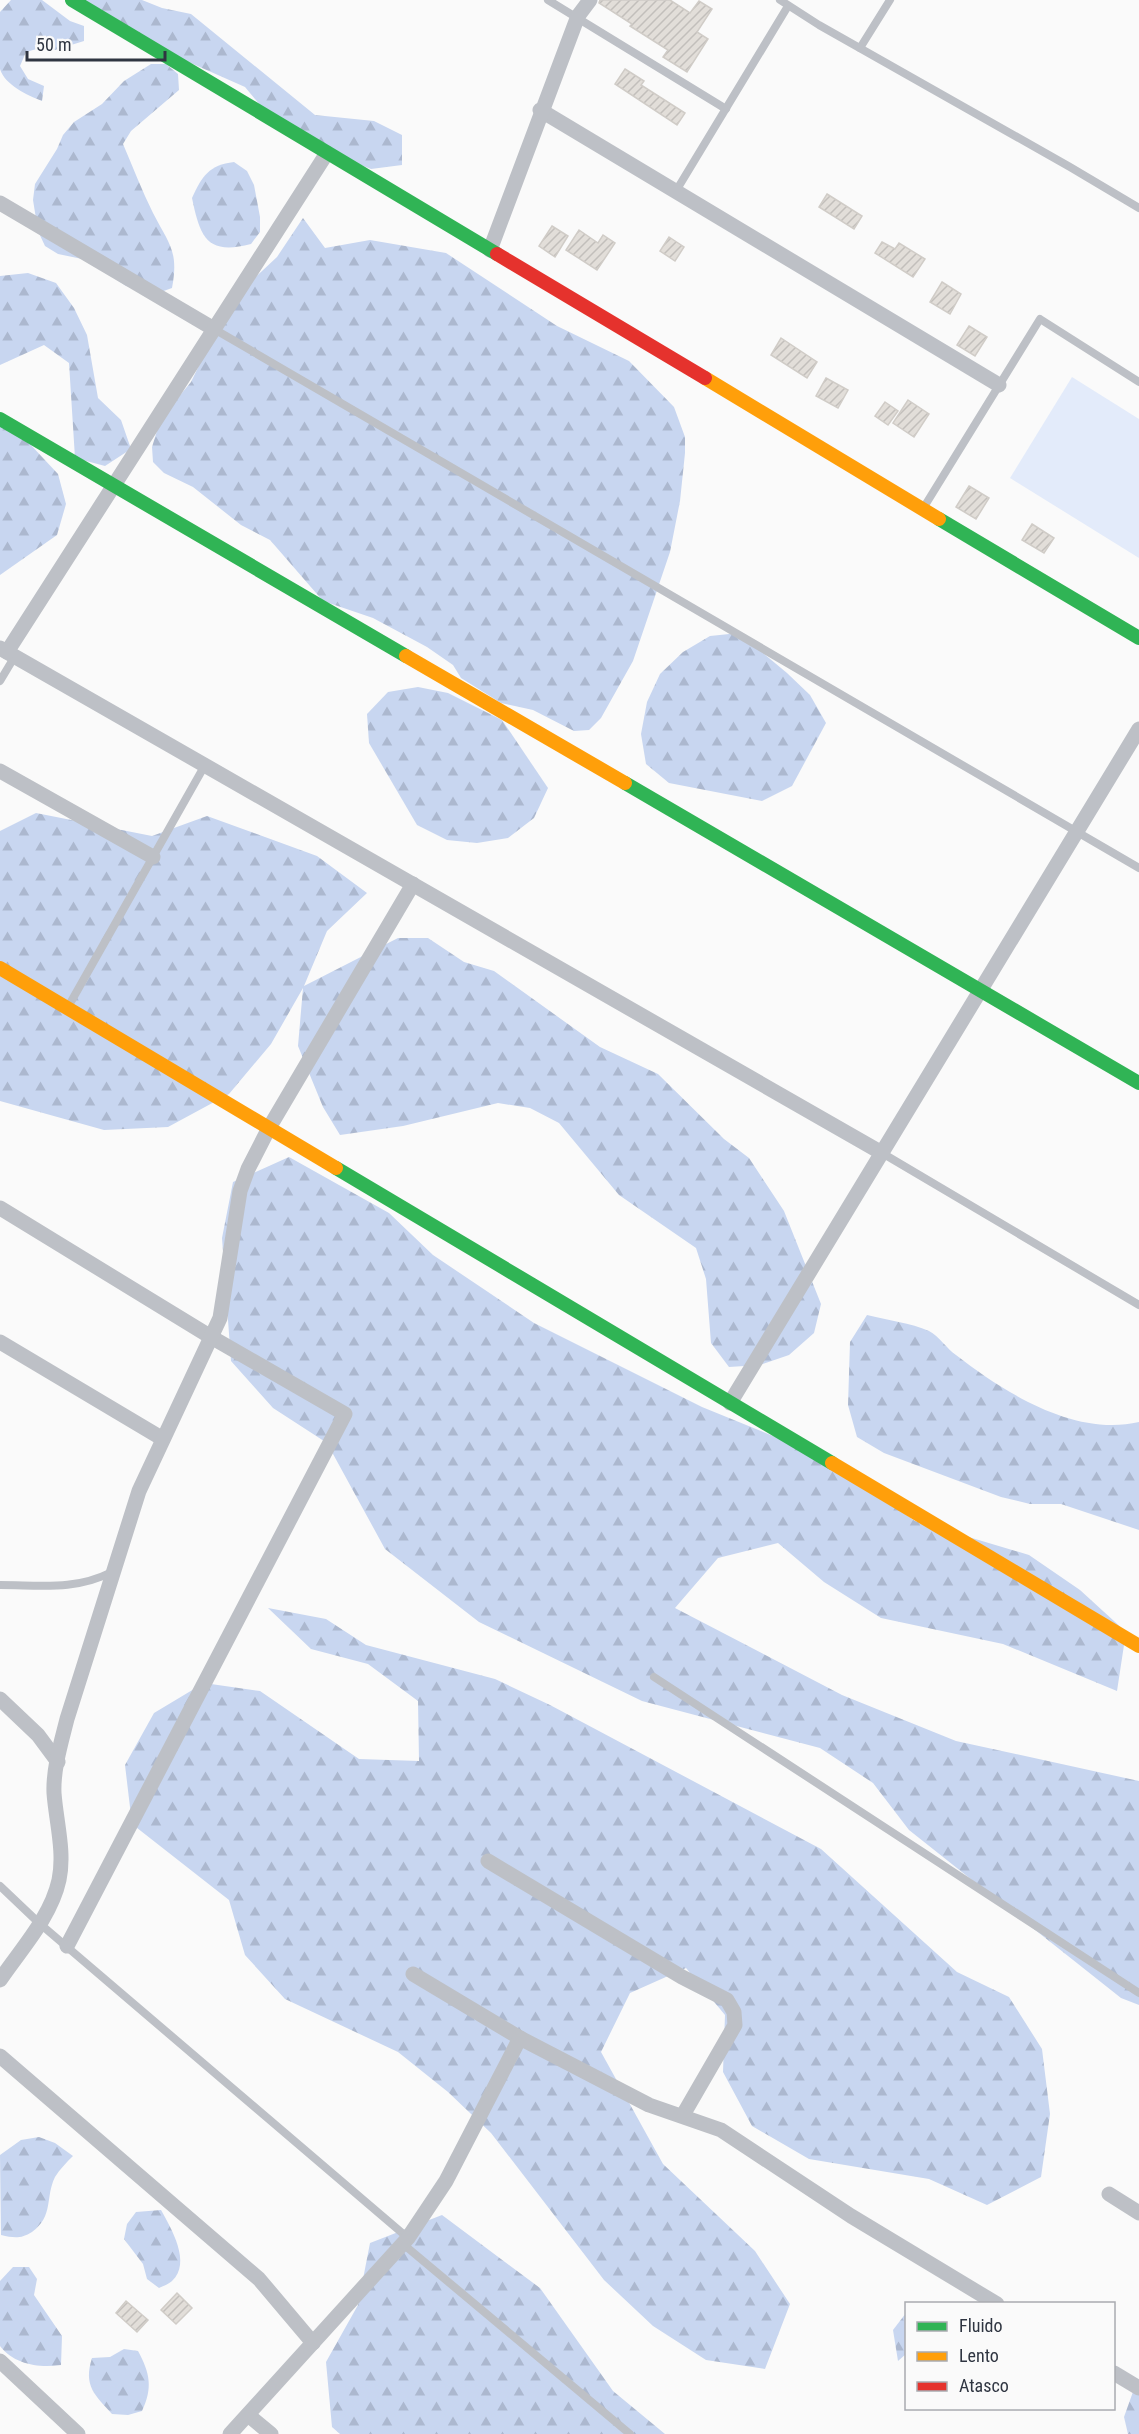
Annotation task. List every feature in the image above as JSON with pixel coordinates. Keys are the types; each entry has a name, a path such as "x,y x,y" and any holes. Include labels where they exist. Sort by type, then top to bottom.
{"street":[{"path":"72,0 1139,638"},
{"path":"490,250 540,110 578,16 590,0"},
{"path":"540,110 999,385"},
{"path":"327,153 7,652 882,1153"},
{"path":"0,203 214,329"},
{"path":"0,419 1139,1083"},
{"path":"730,1403 1139,729"},
{"path":"0,771 153,857"},
{"path":"0,1980 52,1902 61,1864 54,1790 67,1719 139,1491 220,1318 240,1191 248,1169 268,1128 413,884"},
{"path":"0,968 1139,1646"},
{"path":"0,1208 211,1337 345,1414 67,1946"},
{"path":"0,1342 163,1439"},
{"path":"0,1699 38,1735 58,1762"},
{"path":"488,1861 682,1977 728,2000 734,2012 735,2025 683,2115"},
{"path":"413,1974 519,2038 649,2105 721,2130 851,2216 994,2302"},
{"path":"230,2434 405,2241 446,2181 519,2038"},
{"path":"0,2056 259,2279 313,2343"},
{"path":"1109,2194 1139,2213"},
{"path":"0,2361 78,2434"},
{"path":"1115,2374 1139,2388"},
{"path":"248,2415 271,2434"}],"lane":[{"path":"548,0 578,16 726,109"},
{"path":"780,0 1139,208"},
{"path":"860,48 890,0"},
{"path":"676,191 788,6"},
{"path":"922,508 1040,319 1139,382"},
{"path":"214,329 1139,868"},
{"path":"0,681 7,652"},
{"path":"67,1008 205,765"},
{"path":"882,1153 1139,1305"},
{"path":"0,1585 64,1586 100,1578 114,1571"},
{"path":"654,1677 1139,1993"},
{"path":"0,1886 39,1923 630,2434"}],"green space":[{"path":"11,0 42,0 70,21 84,26 84,41 55,50 40,48 26,52 20,66 28,79 44,86 42,101 12,85 0,69 0,12"},
{"path":"72,0 142,0 162,8 191,14 315,115 374,121 402,135 402,165 371,169 285,135 245,87 105,25"},
{"path":"151,64 166,64 178,74 179,90 131,131 123,144 173,256 172,288 158,293 126,286 87,260 58,254 45,246 38,231 33,200 35,184 63,135 74,122 102,104 124,81"},
{"path":"234,162 247,171 254,185 260,217 260,232 251,244 224,247 215,245 202,232 192,198 207,173 218,166"},
{"path":"303,218 325,248 370,240 446,253 557,326 629,361 674,407 685,437 685,453 680,501 670,552 633,661 601,718 589,730 574,731 533,710 501,703 461,678 453,665 427,647 373,618 323,601 270,540 241,525 193,487 164,473 153,462 152,447 161,418 191,382 231,300 277,257"},
{"path":"28,273 56,283 74,308 87,335 98,398 121,420 131,449 105,466 75,458 69,363 44,345 0,365 0,276"},
{"path":"0,420 14,427 58,474 66,504 57,535 0,575"},
{"path":"739,633 810,695 826,723 792,786 762,801 669,783 646,764 641,734 647,702 660,674 683,652 710,636"},
{"path":"418,687 448,693 502,720 548,788 534,818 508,838 477,843 447,840 417,825 369,743 367,714 388,692"},
{"path":"36,813 152,836 207,816 317,856 367,893 327,931 304,986 398,938 428,938 464,962 494,971 600,1047 658,1074 724,1139 749,1158 784,1211 821,1304 814,1333 789,1355 760,1365 729,1367 711,1343 706,1279 696,1248 619,1195 559,1123 530,1108 498,1103 403,1126 340,1135 323,1107 298,1046 303,988 271,1044 229,1094 168,1127 104,1130 0,1101 0,831"},
{"path":"289,1157 389,1213 433,1255 534,1323 702,1407 817,1454 915,1521 1029,1555 1080,1590 1126,1632 1117,1691 1003,1644 881,1618 824,1582 778,1543 718,1558 675,1608 842,1695 956,1741 1139,1781 1139,2005 1121,1998 909,1830 873,1783 820,1748 642,1701 479,1622 385,1549 327,1443 273,1408 231,1361 222,1238 233,1182"},
{"path":"867,1315 929,1331 996,1384 1042,1408 1090,1423 1115,1425 1139,1422 1139,1530 1061,1504 1030,1504 1001,1497 884,1453 857,1437 848,1405 850,1342"},
{"path":"268,1608 326,1619 366,1645 495,1679 550,1705 821,1849 957,1972 1009,1997 1042,2049 1050,2114 1041,2177 987,2205 929,2179 809,2159 752,2126 723,2072 725,2015 686,1968 630,1993 601,2052 663,2164 755,2251 790,2304 765,2369 706,2360 653,2326 604,2280 491,2133 448,2092 398,2052 285,1999 245,1955 229,1900 132,1824 125,1765 154,1713 204,1683 260,1691 359,1759 419,1761 418,1701 368,1664 311,1649"},
{"path":"39,2137 55,2143 73,2156 55,2177 46,2213 39,2226 21,2237 1,2235 0,2155 21,2140"},
{"path":"161,2210 178,2245 180,2265 178,2274 172,2281 159,2288 147,2279 143,2264 124,2239 127,2224 136,2212"},
{"path":"442,2215 540,2288 613,2391 665,2434 340,2434 332,2427 326,2362 358,2305 370,2243"},
{"path":"13,2267 29,2267 37,2279 34,2295 62,2336 61,2365 28,2364 13,2357 0,2346 0,2281"},
{"path":"905,2314 905,2355 898,2361 893,2330"},
{"path":"124,2349 138,2351 149,2381 148,2395 142,2411 128,2415 112,2414 92,2389 89,2376 92,2358 110,2357"},
{"path":"1139,2388 1139,2434 1128,2434 1124,2417 1134,2389"}],"shaded area":[{"path":"1072,377 1139,419 1139,558 1010,478"}],"building":[{"path":"600,0 670,0 690,13 699,1 712,9 697,32 708,39 687,72 663,57 668,50 630,26 632,24 599,3"},
{"path":"625,69 644,81 641,85 685,113 677,125 615,84"},
{"path":"827,194 862,216 854,229 819,207"},
{"path":"552,226 568,236 555,257 539,246"},
{"path":"579,230 598,243 603,235 615,243 597,270 566,250"},
{"path":"669,237 684,247 675,261 660,251"},
{"path":"882,242 895,249 899,243 925,259 913,277 875,253"},
{"path":"942,282 961,294 950,314 930,302"},
{"path":"969,326 987,337 975,356 957,345"},
{"path":"781,338 817,362 807,378 771,355"},
{"path":"826,378 848,390 838,408 816,396"},
{"path":"908,400 929,414 914,437 893,423"},
{"path":"885,402 898,411 888,425 875,416"},
{"path":"969,486 989,498 976,519 956,507"},
{"path":"1032,524 1054,538 1044,553 1022,540"},
{"path":"177,2293 192,2308 176,2324 161,2310"},
{"path":"126,2301 148,2320 137,2332 116,2313"}],"traffic: fast":[{"path":"72,0 497,254"},
{"path":"0,419 406,656"},
{"path":"939,519 1139,638"},
{"path":"625,783 1139,1083"},
{"path":"336,1168 832,1463"}],"traffic: slow":[{"path":"705,378 939,519"},
{"path":"406,656 625,783"},
{"path":"0,968 336,1168"},
{"path":"832,1463 1139,1646"}],"traffic: jam":[{"path":"497,254 705,378"}]}
